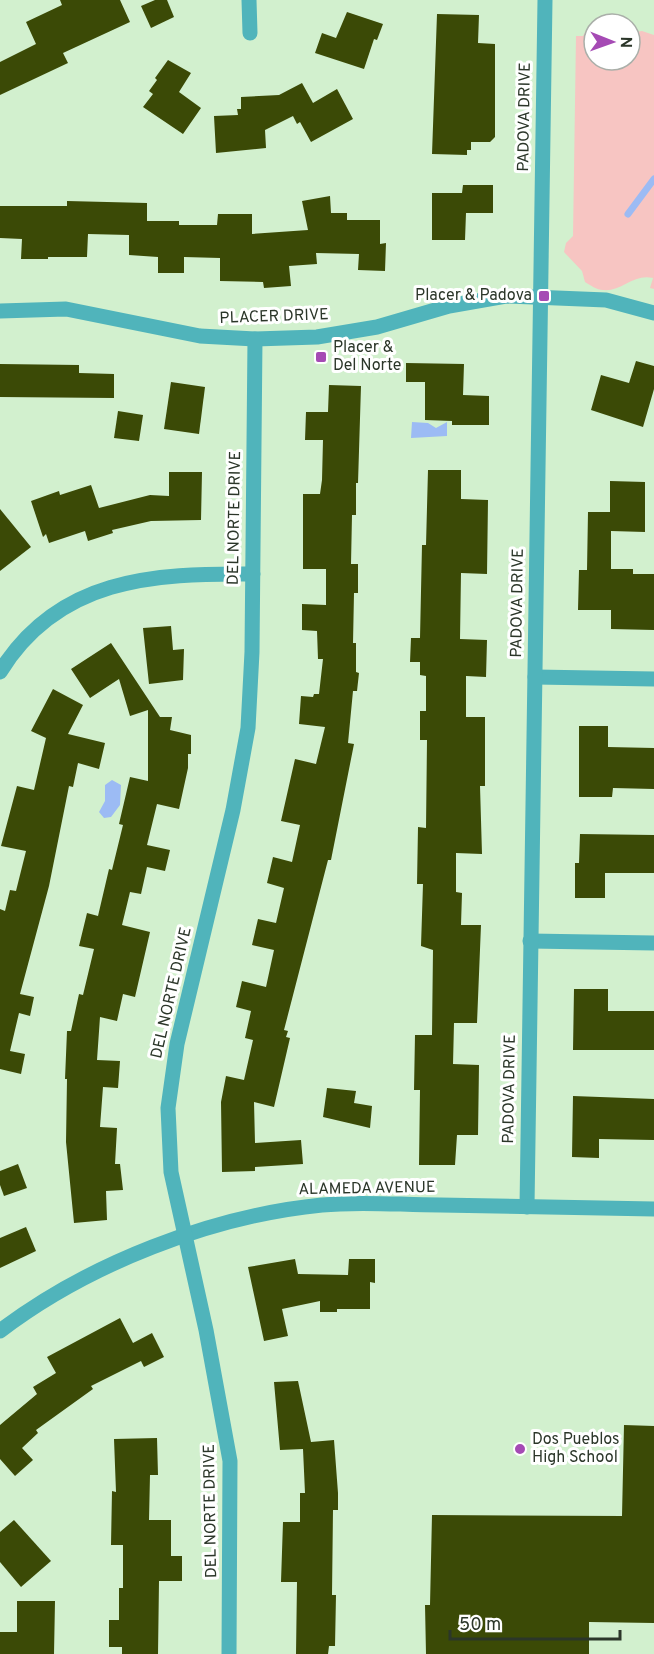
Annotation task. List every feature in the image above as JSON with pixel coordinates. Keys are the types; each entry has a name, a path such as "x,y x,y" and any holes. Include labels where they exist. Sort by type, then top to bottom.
{"street":[{"path":"249,0 250,33"},
{"name":"PADOVA DRIVE","path":"526,1207 545,0"},
{"name":"PLACER DRIVE","path":"0,311 66,309 200,336 255,339 327,335 377,327 449,306 506,296 606,300 654,313"},
{"name":"DEL NORTE DRIVE","path":"229,1654 230,1461 206,1330 171,1172 169,1099 177,1044 246,745 253,574 255,339"},
{"path":"0,672 14,650 44,622 82,597 129,581 173,575 253,574"},
{"path":"535,677 654,679"},
{"path":"530,941 654,944"},
{"name":"ALAMEDA AVENUE","path":"0,1332 30,1308 75,1281 134,1254 263,1215 325,1205 654,1209"}],"shaded area":[{"path":"642,31 654,35 654,289 650,288 653,278 646,277 610,290 596,288 585,282 582,271 564,252 566,243 573,236 576,36 582,36 582,72 642,72"}],"water":[{"path":"412,422 428,423 436,428 447,422 447,436 411,438"},
{"path":"112,780 121,785 120,805 111,817 104,818 99,812 105,801 105,785"}],"building":[{"path":"60,0 120,0 130,22 63,53 68,63 0,95 0,62 36,44 26,22 62,5"},
{"path":"155,0 167,0 174,17 151,28 141,6"},
{"path":"347,12 383,24 377,40 374,39 364,69 315,53 322,33 336,38"},
{"path":"437,14 479,15 478,43 495,44 495,137 490,142 471,142 471,150 467,150 467,155 432,154"},
{"path":"168,60 191,73 179,92 201,108 183,134 143,107 153,94 149,91 157,80 155,78"},
{"path":"302,83 313,103 337,89 353,119 311,142 300,122 297,124 293,116 265,130 266,148 216,153 214,116 238,115 237,109 241,109 241,97 279,95"},
{"path":"463,185 493,185 493,213 466,213 465,240 432,240 432,193 462,193"},
{"path":"330,196 331,213 347,213 347,220 380,220 380,244 386,243 385,271 358,270 359,254 316,253 317,264 289,266 291,286 264,288 263,282 220,281 220,258 184,257 184,273 158,273 158,257 129,255 129,235 88,234 87,257 48,257 48,259 21,259 22,239 0,238 0,206 67,206 67,201 147,203 147,221 179,221 179,225 217,225 218,214 252,214 252,234 308,230 302,201"},
{"path":"636,361 654,366 654,389 643,427 591,410 601,375 629,383"},
{"path":"406,363 464,364 463,395 489,396 489,425 452,425 452,421 425,420 425,382 406,382"},
{"path":"0,364 79,365 79,373 114,374 114,398 0,397"},
{"path":"171,382 205,387 199,434 164,429"},
{"path":"329,385 361,386 358,483 356,483 356,515 352,515 351,564 358,564 358,593 354,593 353,643 356,643 356,672 359,673 357,691 353,691 348,743 354,744 331,860 328,860 284,1030 288,1031 286,1037 290,1038 274,1107 254,1102 255,1143 301,1140 303,1164 255,1167 255,1171 222,1172 221,1102 226,1076 244,1080 253,1040 245,1038 251,1011 236,1007 242,981 266,987 274,950 252,945 258,919 276,923 284,888 267,883 273,857 292,862 300,825 281,821 295,759 316,764 325,727 299,724 301,696 313,697 314,694 319,694 323,659 318,659 317,631 302,630 302,604 326,605 326,569 303,569 303,494 320,494 323,440 305,440 306,412 328,412"},
{"path":"118,411 143,415 139,441 114,438"},
{"path":"428,470 461,470 461,499 488,500 487,574 461,573 460,639 487,640 486,677 466,676 466,717 485,717 485,786 480,786 482,854 456,853 456,892 462,893 461,925 481,925 477,1023 454,1023 453,1064 479,1065 478,1135 457,1135 455,1165 419,1165 420,1090 414,1090 415,1035 432,1035 433,950 421,946 423,884 417,884 418,827 426,828 427,740 420,740 420,711 426,711 426,676 420,675 420,662 410,662 411,638 420,638 422,545 426,545"},
{"path":"169,472 202,472 201,520 151,521 112,530 113,533 88,541 85,531 49,543 46,534 43,537 31,501 59,491 60,495 91,485 99,508 150,495 169,496"},
{"path":"610,481 645,482 645,532 611,531 611,569 633,569 633,574 654,574 654,630 611,629 611,610 578,610 579,570 587,570 588,512 610,512"},
{"path":"0,509 31,547 0,571"},
{"path":"171,626 173,650 184,649 183,680 149,684 143,628"},
{"path":"111,643 160,717 172,717 170,730 191,735 191,754 188,754 188,768 179,809 157,804 147,845 170,850 165,871 147,867 141,894 130,892 122,925 150,932 135,997 123,994 117,1021 100,1017 97,1060 120,1061 118,1088 103,1087 100,1127 117,1128 115,1164 120,1164 123,1190 106,1191 107,1220 74,1223 66,1142 67,1031 71,1031 79,994 83,995 94,949 79,946 87,913 98,916 109,869 112,870 123,825 119,824 130,777 148,781 148,710 130,716 119,679 90,698 71,669"},
{"path":"53,689 83,705 68,734 105,743 99,769 78,763 73,787 69,786 49,886 20,994 34,997 30,1016 19,1013 10,1051 25,1054 21,1074 0,1069 0,909 5,911 10,890 16,891 26,851 1,846 17,786 34,790 46,738 31,731"},
{"path":"579,726 608,726 608,747 654,748 654,789 613,788 612,797 579,797"},
{"path":"580,834 654,835 654,873 605,873 605,898 575,898 575,863 579,863"},
{"path":"574,989 608,989 608,1011 654,1011 654,1050 573,1050"},
{"path":"327,1088 356,1091 354,1103 372,1106 370,1128 323,1117"},
{"path":"573,1096 654,1099 654,1140 599,1139 599,1158 572,1157"},
{"path":"18,1164 27,1188 4,1196 0,1185 0,1171"},
{"path":"26,1227 36,1251 0,1268 0,1238"},
{"path":"295,1259 298,1274 348,1275 349,1259 375,1259 375,1283 370,1282 370,1309 337,1309 337,1312 320,1312 320,1301 282,1309 288,1336 264,1341 248,1267"},
{"path":"120,1318 133,1343 152,1333 164,1357 144,1367 141,1361 91,1386 93,1389 36,1430 38,1433 22,1448 33,1460 15,1476 0,1459 0,1425 37,1394 33,1387 56,1373 47,1357"},
{"path":"298,1381 311,1442 334,1440 338,1493 338,1510 333,1510 332,1595 336,1595 335,1646 329,1646 328,1654 296,1654 297,1582 281,1582 283,1522 300,1522 300,1493 305,1493 303,1449 280,1450 274,1382"},
{"path":"624,1425 654,1426 654,1623 589,1622 589,1654 426,1654 425,1605 430,1605 432,1515 622,1516"},
{"path":"157,1438 158,1475 150,1475 149,1520 171,1520 171,1556 182,1556 182,1581 159,1581 158,1654 122,1654 122,1647 109,1647 109,1620 119,1620 119,1588 123,1588 123,1545 111,1545 112,1491 116,1492 114,1439"},
{"path":"14,1520 51,1561 21,1587 0,1562 0,1532"},
{"path":"17,1601 55,1601 54,1654 0,1654 0,1632 17,1632"}],"waterway":[{"path":"628,214 654,179"}],"place":[{"name":"Placer & Padova","path":"544,296"},
{"name":"Placer & Del Norte","path":"321,357"},
{"name":"Dos Pueblos High School","path":"520,1449"}]}
